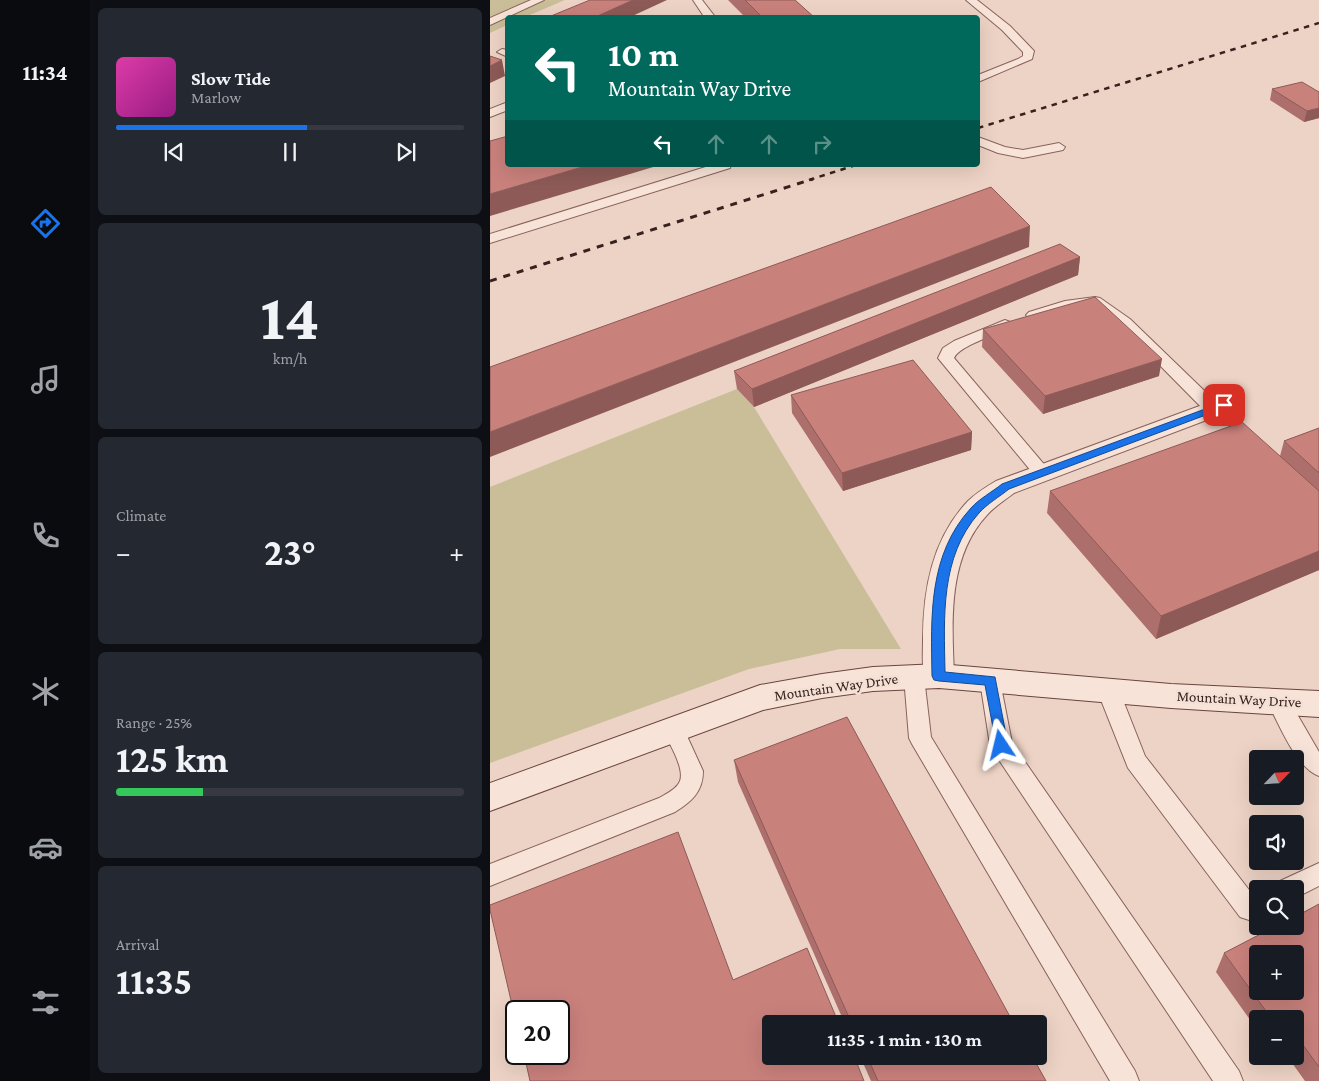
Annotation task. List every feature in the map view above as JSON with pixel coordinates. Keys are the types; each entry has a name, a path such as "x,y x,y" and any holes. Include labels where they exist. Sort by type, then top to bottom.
{"street":[{"path":"926,677 938,618 942,576 954,539 976,510 1005,487 1218,407"},
{"name":"Mountain Way Drive","path":"490,797 760,698 822,686 873,679 926,677 990,680 1319,704"}],"lane":[{"path":"506,15 539,0"},
{"path":"970,0 1006,28 1029,50 1028,56 1022,60 980,78"},
{"path":"697,2 708,15"},
{"path":"490,22 505,15"},
{"path":"490,113 505,106"},
{"path":"980,142 1002,150 1023,154 1059,147"},
{"path":"490,239 719,167"},
{"path":"1042,473 946,358 949,351 1015,322 1064,305 1095,301 1125,322 1218,407"},
{"path":"926,677 920,738 1125,1081"},
{"path":"990,680 1001,745 1229,1081"},
{"path":"1108,690 1136,761 1249,909"},
{"path":"1278,702 1307,754 1319,767"},
{"path":"490,875 667,805 686,793 692,784 693,775 673,729"},
{"path":"1304,882 1319,874"}],"shaded area":[{"path":"490,0 565,0 530,15 505,15 505,26 490,33"},
{"path":"737,389 754,407 901,649 840,649 749,669 490,763 490,487"}],"building":[{"path":"590,0 633,0 600,15 553,15"},
{"path":"745,0 795,0 812,15 760,15"},
{"path":"490,56 502,60 490,66"},
{"path":"1302,82 1319,92 1319,108 1307,111 1272,89"},
{"path":"505,137 505,167 582,167 490,194 490,141"},
{"path":"991,187 1030,226 490,432 490,367"},
{"path":"1060,244 1080,257 752,389 734,371"},
{"path":"1095,297 1162,359 1045,396 983,329"},
{"path":"913,360 972,432 842,473 791,395"},
{"path":"1242,422 1319,491 1319,551 1161,616 1050,491"},
{"path":"1319,428 1319,473 1284,441"},
{"path":"847,717 1009,1015 848,1015 734,760"},
{"path":"678,832 733,980 807,948 835,1015 762,1015 762,1065 858,1065 864,1081 530,1081 526,1065 570,1065 570,1000 511,1000 490,905"},
{"path":"1319,904 1319,1067 1304,1046 1304,1010 1265,1010 1258,1000 1304,1000 1304,945 1249,945 1249,988 1224,953 1259,935 1304,935 1304,912"},
{"path":"871,1065 1037,1065 1046,1081 878,1081"}],"railway":[{"path":"980,127 1319,23"},
{"path":"809,180 850,167"},
{"path":"490,281 813,179"}],"route":[{"path":"1001,745 990,680 939,676 938,618 942,576 954,539 976,510 1005,487 1224,405"}]}
